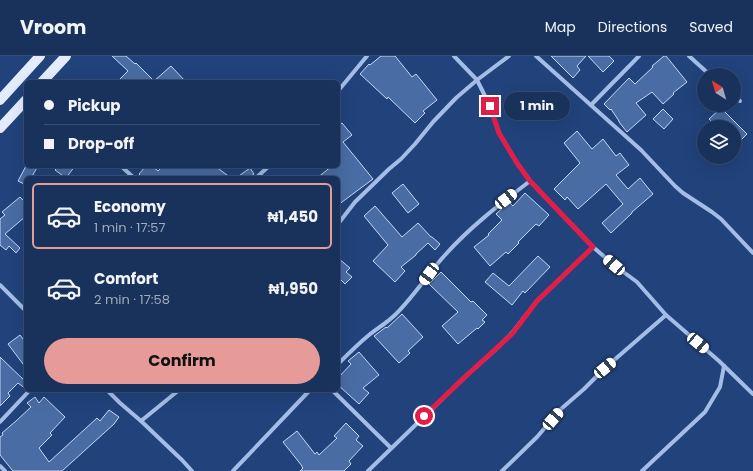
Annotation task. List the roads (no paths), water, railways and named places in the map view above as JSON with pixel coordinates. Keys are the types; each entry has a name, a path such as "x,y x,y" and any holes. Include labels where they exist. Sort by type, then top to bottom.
{"main road":[{"path":"0,100 40,56"},
{"path":"44,80 66,56"},
{"path":"0,128 24,102"}],"street":[{"path":"340,89 367,56"},
{"path":"454,56 477,80 490,106 499,133 530,181 593,247 637,282 666,315 724,366 753,394"},
{"path":"340,221 355,202 406,154 439,115 456,98 509,56"},
{"path":"536,56 641,150 675,186 721,219 753,253"},
{"path":"591,105 639,56"},
{"path":"689,56 702,68"},
{"path":"123,168 132,176"},
{"path":"258,176 267,168"},
{"path":"340,362 370,334 396,314 412,297 445,255 464,235 495,208 530,181"},
{"path":"368,471 467,375 512,334 537,301 593,247"},
{"path":"0,285 24,310"},
{"path":"502,471 561,409 666,315"},
{"path":"642,471 705,412 720,387 724,366"},
{"path":"0,422 28,392"},
{"path":"109,392 192,471"},
{"path":"141,421 177,392"},
{"path":"233,471 308,392"},
{"path":"334,392 391,448"},
{"path":"0,466 5,471"}]}
